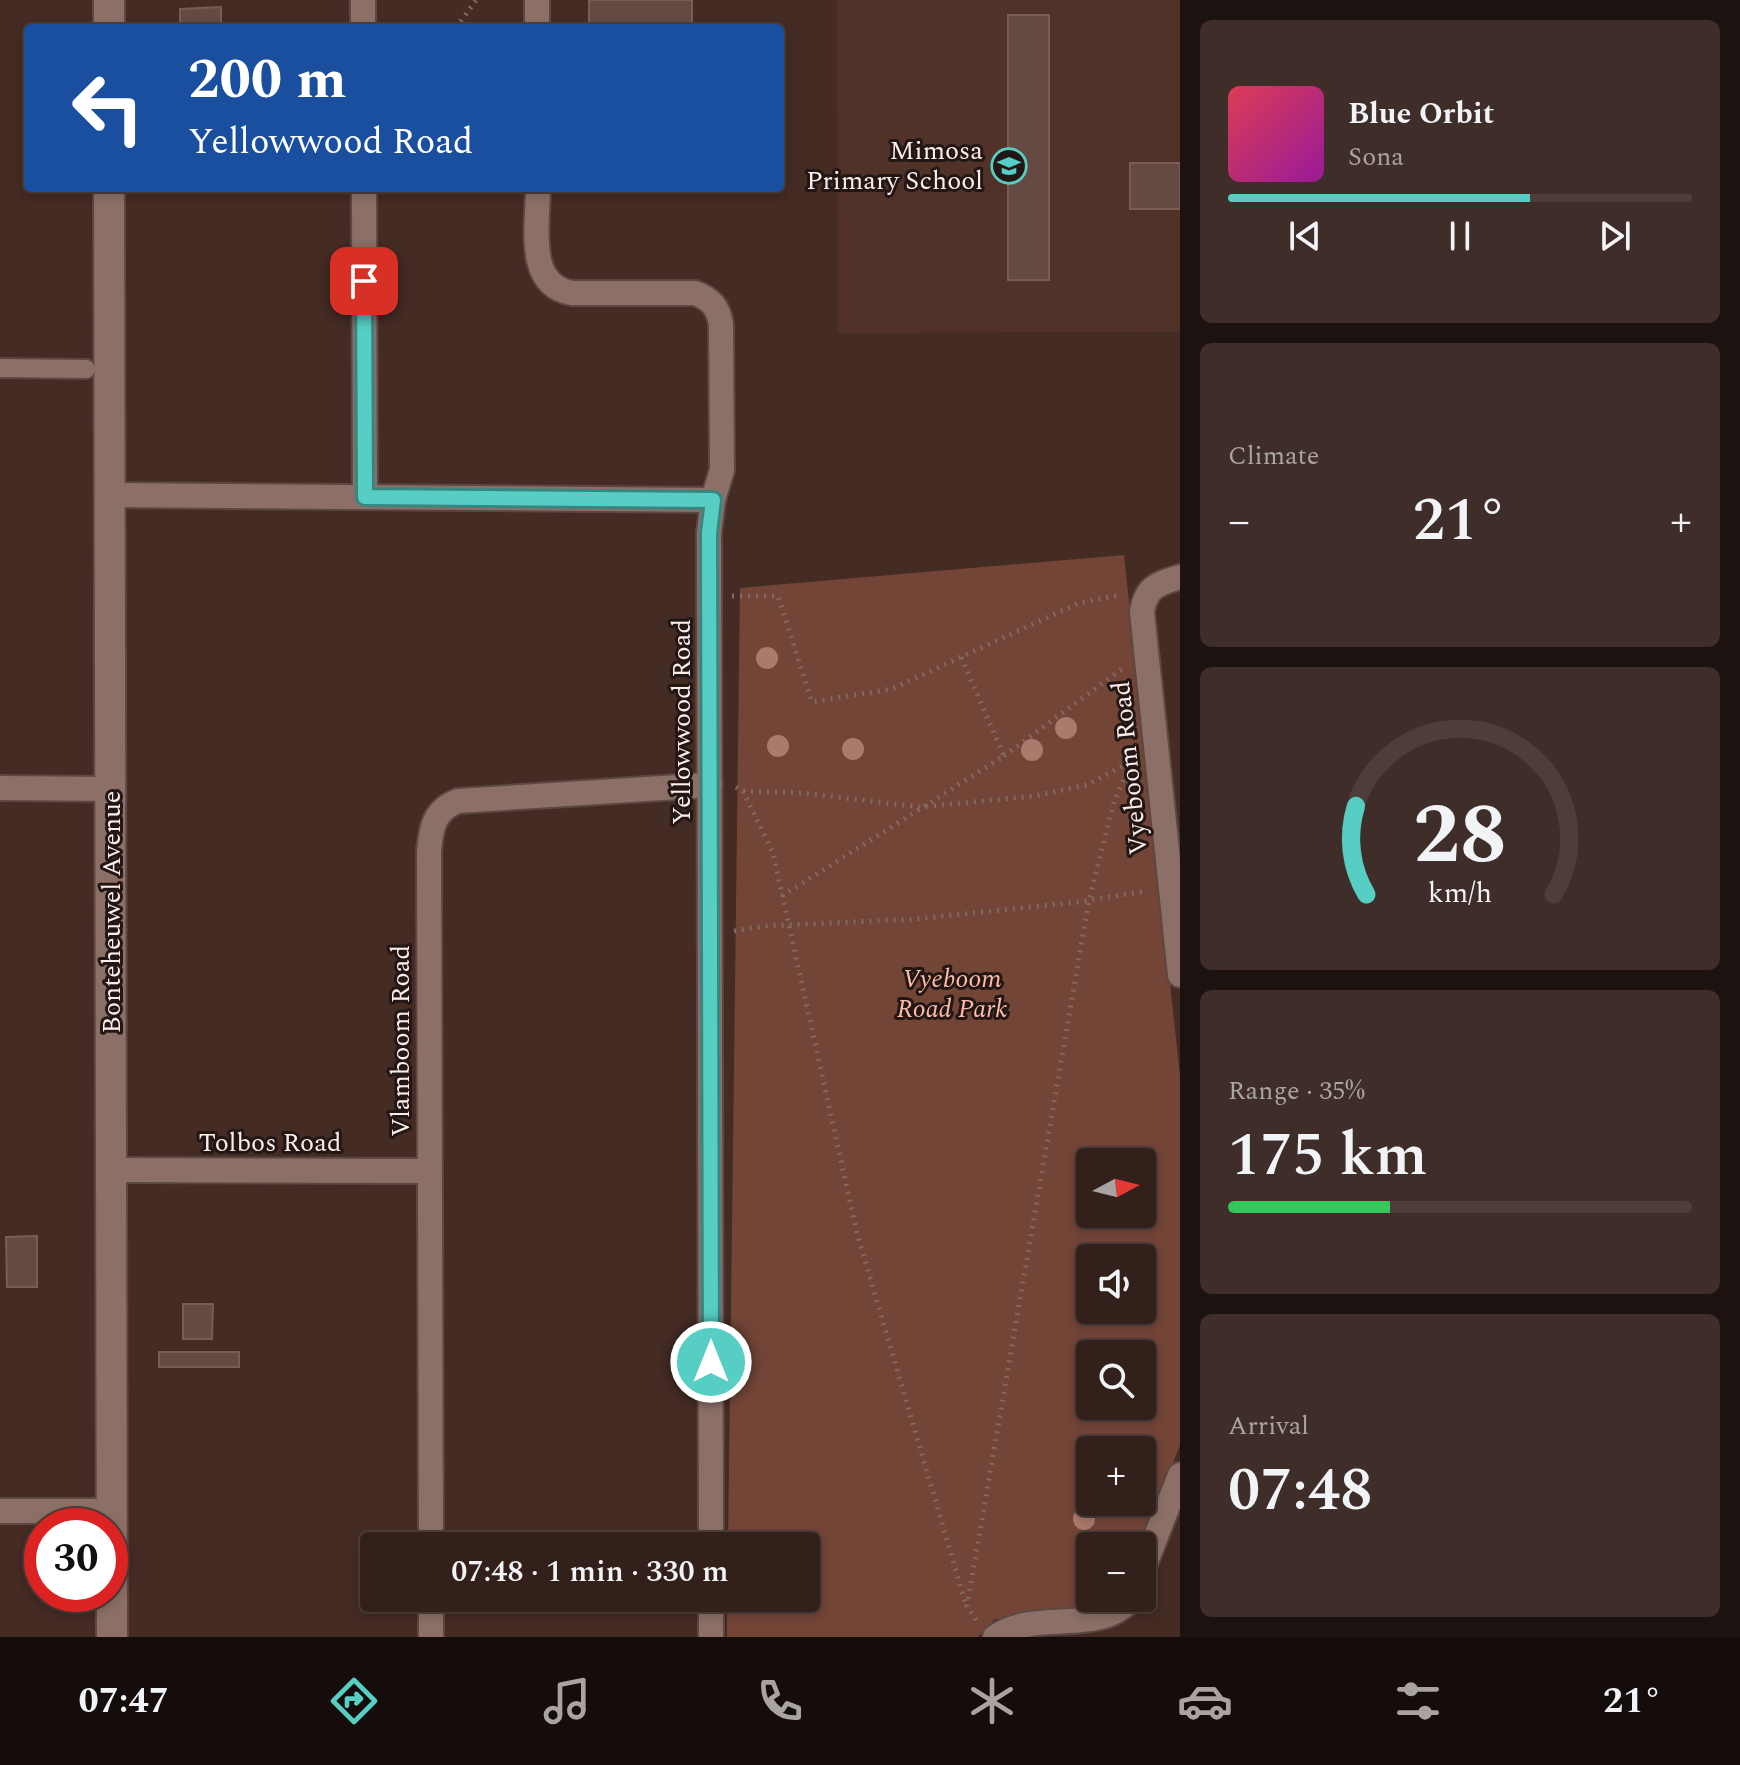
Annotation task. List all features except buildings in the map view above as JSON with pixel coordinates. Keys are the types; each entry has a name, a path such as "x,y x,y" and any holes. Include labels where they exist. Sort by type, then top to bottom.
{"street":[{"path":"109,0 109,24"},
{"path":"363,0 363,24"},
{"path":"537,0 537,24"},
{"name":"Bonteheuwel Avenue","path":"109,192 112,1508"},
{"path":"364,192 365,497"},
{"name":"Yellowwood Road","path":"538,192 539,266 554,287 572,293 695,293 714,304 721,324 722,470 713,500 709,533 711,1532"},
{"path":"0,368 86,369"},
{"path":"112,495 713,500"},
{"path":"1152,589 1180,577"},
{"name":"Vyeboom Road","path":"1152,589 1144,598 1142,612 1180,975"},
{"name":"Vlamboom Road","path":"431,1532 429,851 432,826 441,811 458,801 710,779"},
{"path":"0,788 112,789"},
{"name":"Tolbos Road","path":"111,1170 429,1171"},
{"path":"1156,1536 1180,1475"},
{"path":"0,1511 24,1511"},
{"name":"Bonteheuwel Avenue","path":"112,1612 112,1637"},
{"path":"431,1612 431,1637"},
{"path":"711,1612 711,1637"},
{"path":"987,1631 1094,1627 1115,1618 1120,1612"}],"path":[{"path":"459,24 476,0"},
{"path":"710,596 778,596 812,702 892,689 1079,603 1152,589"},
{"path":"782,896 1004,756 1146,652"},
{"path":"961,657 1004,756"},
{"path":"967,1606 1089,900 1114,802 1140,741 1154,734"},
{"path":"710,779 743,791 802,793 921,807 1034,796 1087,785 1131,762"},
{"path":"743,791 773,853 857,1233 967,1606 987,1631"},
{"path":"710,933 789,925 916,919 1171,888"}],"shaded area":[{"name":"Mimosa Primary School","path":"837,0 1180,0 1180,332 838,333"}],"green space":[{"name":"Vyeboom Road Park","path":"1124,555 1180,1076 1180,1445 1156,1507 1156,1436 1076,1436 1076,1516 1153,1516 1146,1532 1076,1532 1076,1612 1096,1612 1088,1617 995,1619 978,1637 727,1637 727,1612 820,1612 820,1532 728,1532 740,588"}],"place":[{"name":"Mimosa Primary School","path":"1009,166"}],"route":[{"path":"364,281 365,497 713,500 709,533 711,1362"}]}
